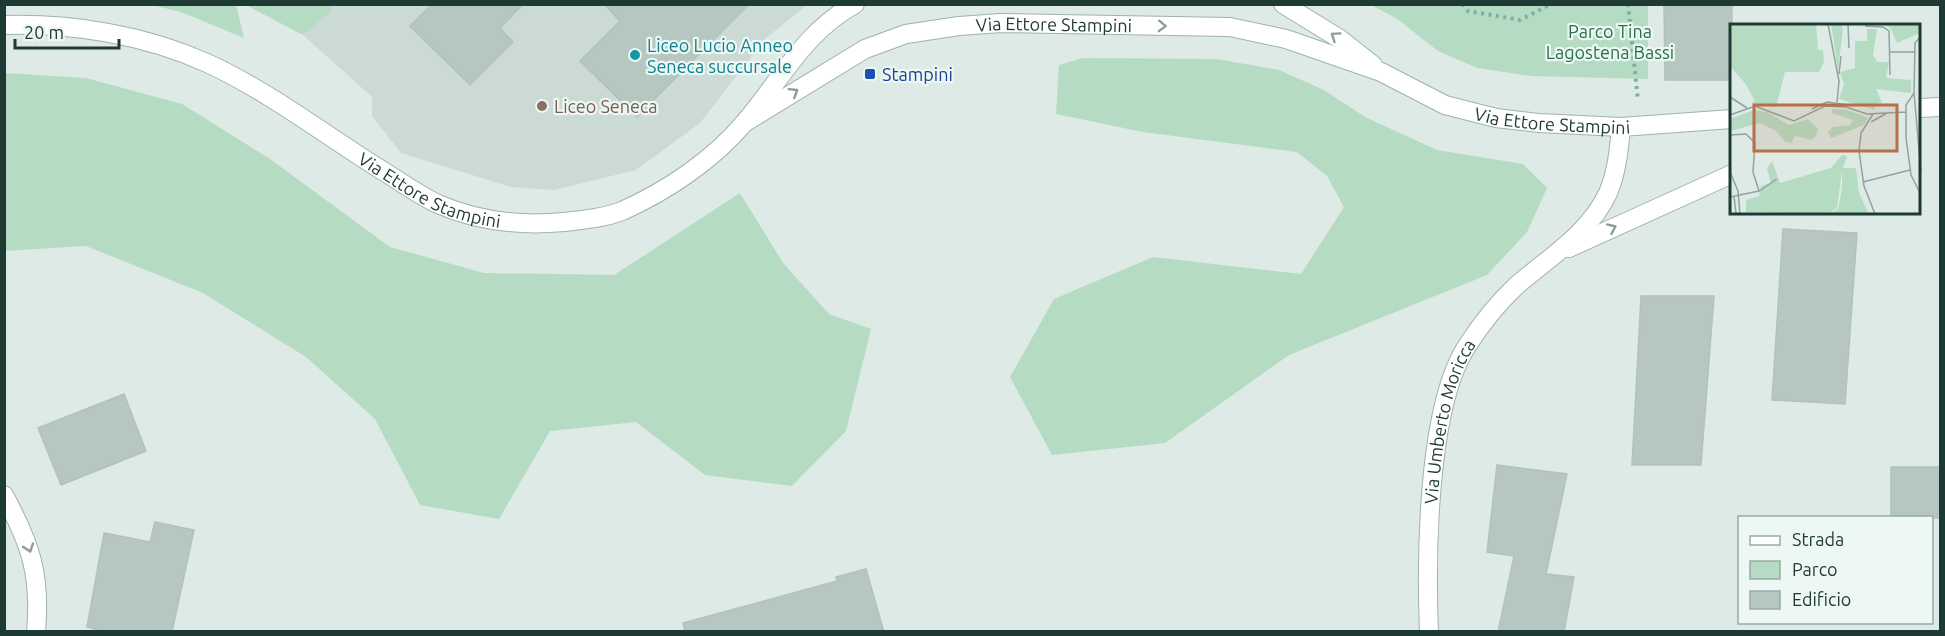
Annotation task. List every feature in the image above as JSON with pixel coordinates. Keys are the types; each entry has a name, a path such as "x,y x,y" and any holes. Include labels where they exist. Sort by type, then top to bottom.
{"street":[{"name":"Via Ettore Stampini","path":"4,25 72,28 118,35 176,51 254,87 438,203 462,212 516,223 568,222 620,211 675,183 719,148 744,123 812,35 839,13 855,4"},
{"name":"Via Ettore Stampini","path":"1282,4 1340,39 1381,72"},
{"name":"Via Ettore Stampini","path":"744,123 877,44 906,34 959,26 1016,23 1230,27 1286,39 1381,72 1445,105 1476,114 1539,123 1622,126 1730,119"},
{"path":"1921,108 1941,107"},
{"name":"Via Umberto Moricca","path":"1429,632 1428,583 1436,449 1450,381 1466,347 1499,303 1559,252 1593,218 1608,193 1616,168 1622,126"},
{"name":"Via Umberto Moricca","path":"1559,252 1730,175"},
{"path":"4,495 21,527 38,581 36,632"}],"path":[{"path":"1462,4 1468,11 1520,20 1551,4"},
{"path":"1628,4 1640,125"}],"shaded area":[{"name":"Liceo Seneca","path":"330,5 807,5 765,39 700,123 636,170 554,190 511,187 401,153 372,116 372,97 303,35 330,12"}],"green space":[{"path":"152,5 236,5 244,38 181,12"},
{"path":"246,5 330,5 331,12 303,35"},
{"name":"Parco Tina Lagostena Bassi","path":"1371,5 1648,5 1648,79 1532,76 1477,68 1438,51 1396,18"},
{"path":"1083,58 1216,59 1279,70 1324,90 1365,117 1437,150 1523,164 1547,188 1527,232 1487,275 1289,355 1165,443 1052,455 1010,377 1054,299 1153,257 1301,274 1344,207 1327,176 1297,152 1143,132 1056,114 1059,65"},
{"path":"5,73 86,78 182,104 270,159 390,247 484,273 614,275 740,193 783,263 829,314 871,329 846,431 792,486 705,475 636,422 550,431 499,519 420,505 375,419 306,357 203,293 86,246 5,251"}],"building":[{"path":"432,4 523,4 500,28 513,42 470,85 410,26"},
{"name":"Liceo Lucio Anneo Seneca succursale","path":"604,4 749,4 637,117 580,61 620,21"},
{"path":"1664,4 1732,4 1730,80 1665,80"},
{"path":"1783,229 1857,233 1845,404 1772,400"},
{"path":"1641,296 1714,296 1701,465 1632,465"},
{"path":"124,394 146,451 61,485 38,428"},
{"path":"1497,465 1567,474 1546,574 1574,577 1564,632 1498,632 1514,556 1487,552"},
{"path":"1891,467 1941,467 1941,518 1891,516"},
{"path":"155,522 194,530 172,632 107,632 87,627 104,533 150,542"},
{"path":"866,569 884,632 685,632 683,623 837,581 836,577"}],"place":[{"name":"Liceo Lucio Anneo Seneca succursale","path":"635,55"},
{"name":"Stampini","path":"870,74"},
{"name":"Liceo Seneca","path":"542,106"}]}
